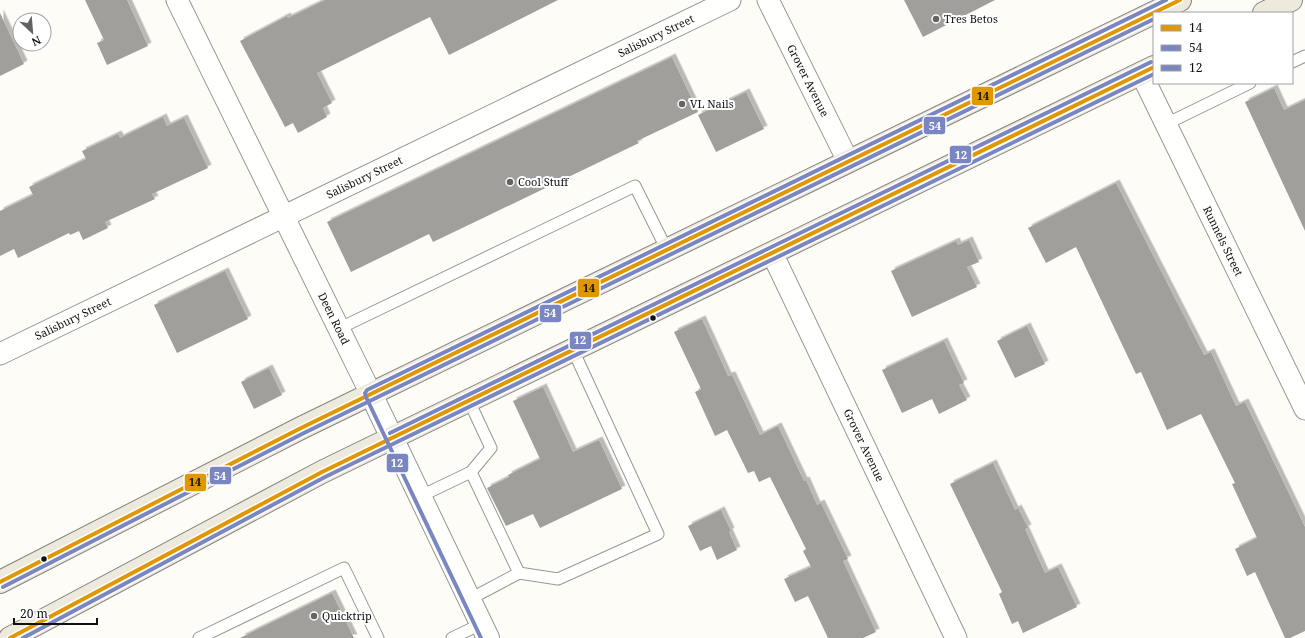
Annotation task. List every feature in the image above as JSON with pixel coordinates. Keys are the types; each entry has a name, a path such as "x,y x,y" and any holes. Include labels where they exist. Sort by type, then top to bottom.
{"main road":[{"path":"1155,12 1180,0"},
{"path":"1266,12 1291,0"},
{"path":"0,582 371,394 1153,13"},
{"path":"10,638 322,472 1148,70"}],"street":[{"name":"Deen Road","path":"177,0 393,438 485,631"},
{"name":"Salisbury Street","path":"0,354 730,0"},
{"name":"Grover Avenue","path":"768,0 848,161"},
{"name":"Runnels Street","path":"1148,70 1166,124 1305,409"},
{"name":"Grover Avenue","path":"772,253 956,638"}],"lane":[{"path":"1293,62 1305,56"},
{"path":"1166,124 1248,84"},
{"path":"338,329 635,186 667,250"},
{"path":"470,599 520,573 558,579 658,534 573,350"},
{"path":"420,496 470,472 491,448 469,401"},
{"path":"470,472 520,573"},
{"path":"199,638 344,568 378,638"},
{"path":"452,638 485,631"}],"building":[{"path":"85,0 127,0 148,46 107,65 97,43 104,40"},
{"path":"325,0 558,0 449,55 430,17 317,73 332,103 323,108 327,117 298,133 293,123 285,127 240,41 287,16 288,18"},
{"name":"Tres Betos","path":"904,0 995,0 923,37"},
{"path":"0,13 12,38 12,52 18,52 24,64 0,76"},
{"path":"672,57 698,112 637,141 639,143 433,242 429,234 351,272 327,222"},
{"path":"1274,88 1284,110 1305,100 1305,231 1245,102"},
{"path":"746,92 764,129 716,152 698,115"},
{"path":"163,117 167,126 184,118 208,168 152,194 155,199 105,222 108,228 83,240 79,231 70,235 69,233 18,258 14,249 0,256 0,211 33,195 29,187 86,159 82,151 118,134 120,138"},
{"path":"1116,183 1204,355 1211,352 1236,406 1245,402 1305,527 1305,631 1290,638 1285,638 1255,572 1247,576 1235,549 1257,538 1232,484 1235,483 1201,414 1167,430 1141,372 1136,374 1076,247 1046,263 1028,228"},
{"path":"969,240 979,262 967,267 977,287 912,317 891,271 956,241 958,245"},
{"path":"225,271 248,319 177,353 154,305"},
{"path":"702,319 728,376 732,375 760,435 778,426 804,481 806,480 817,505 821,503 848,559 843,561 876,632 863,638 828,638 808,596 795,602 784,579 811,567 803,551 806,549 770,477 759,482 754,471 748,473 727,430 715,436 695,392 701,389 674,332"},
{"path":"1027,326 1045,364 1015,378 997,341"},
{"path":"944,341 964,383 959,385 967,400 939,414 932,399 902,413 882,370"},
{"path":"269,368 282,395 254,409 241,382"},
{"path":"543,387 573,452 599,440 622,489 540,528 533,514 506,526 487,488 509,477 508,475 540,459 513,401"},
{"path":"993,463 1015,510 1018,508 1028,528 1025,529 1045,573 1058,567 1077,607 1023,633 1018,621 1012,624 999,594 1002,592 950,484"},
{"path":"721,510 731,531 729,532 737,550 717,560 711,546 700,551 688,526"},
{"name":"Quicktrip","path":"332,593 354,638 240,638"}],"transit line":[{"name":"12","path":"481,638 366,397 365,393 367,390 1166,0"},
{"name":"14","path":"1155,12 1180,0"},
{"name":"14","path":"0,582 301,428 1153,13"},
{"name":"54","path":"3,587 304,433 1153,19"},
{"name":"12","path":"390,433 1151,62"},
{"name":"14","path":"10,638 322,472 1153,67"},
{"name":"54","path":"23,638 325,477 1153,74"}],"place":[{"name":"Tres Betos","path":"936,19"},
{"name":"VL Nails","path":"682,104"},
{"name":"Cool Stuff","path":"510,182"},
{"name":"Quicktrip","path":"314,616"}]}
